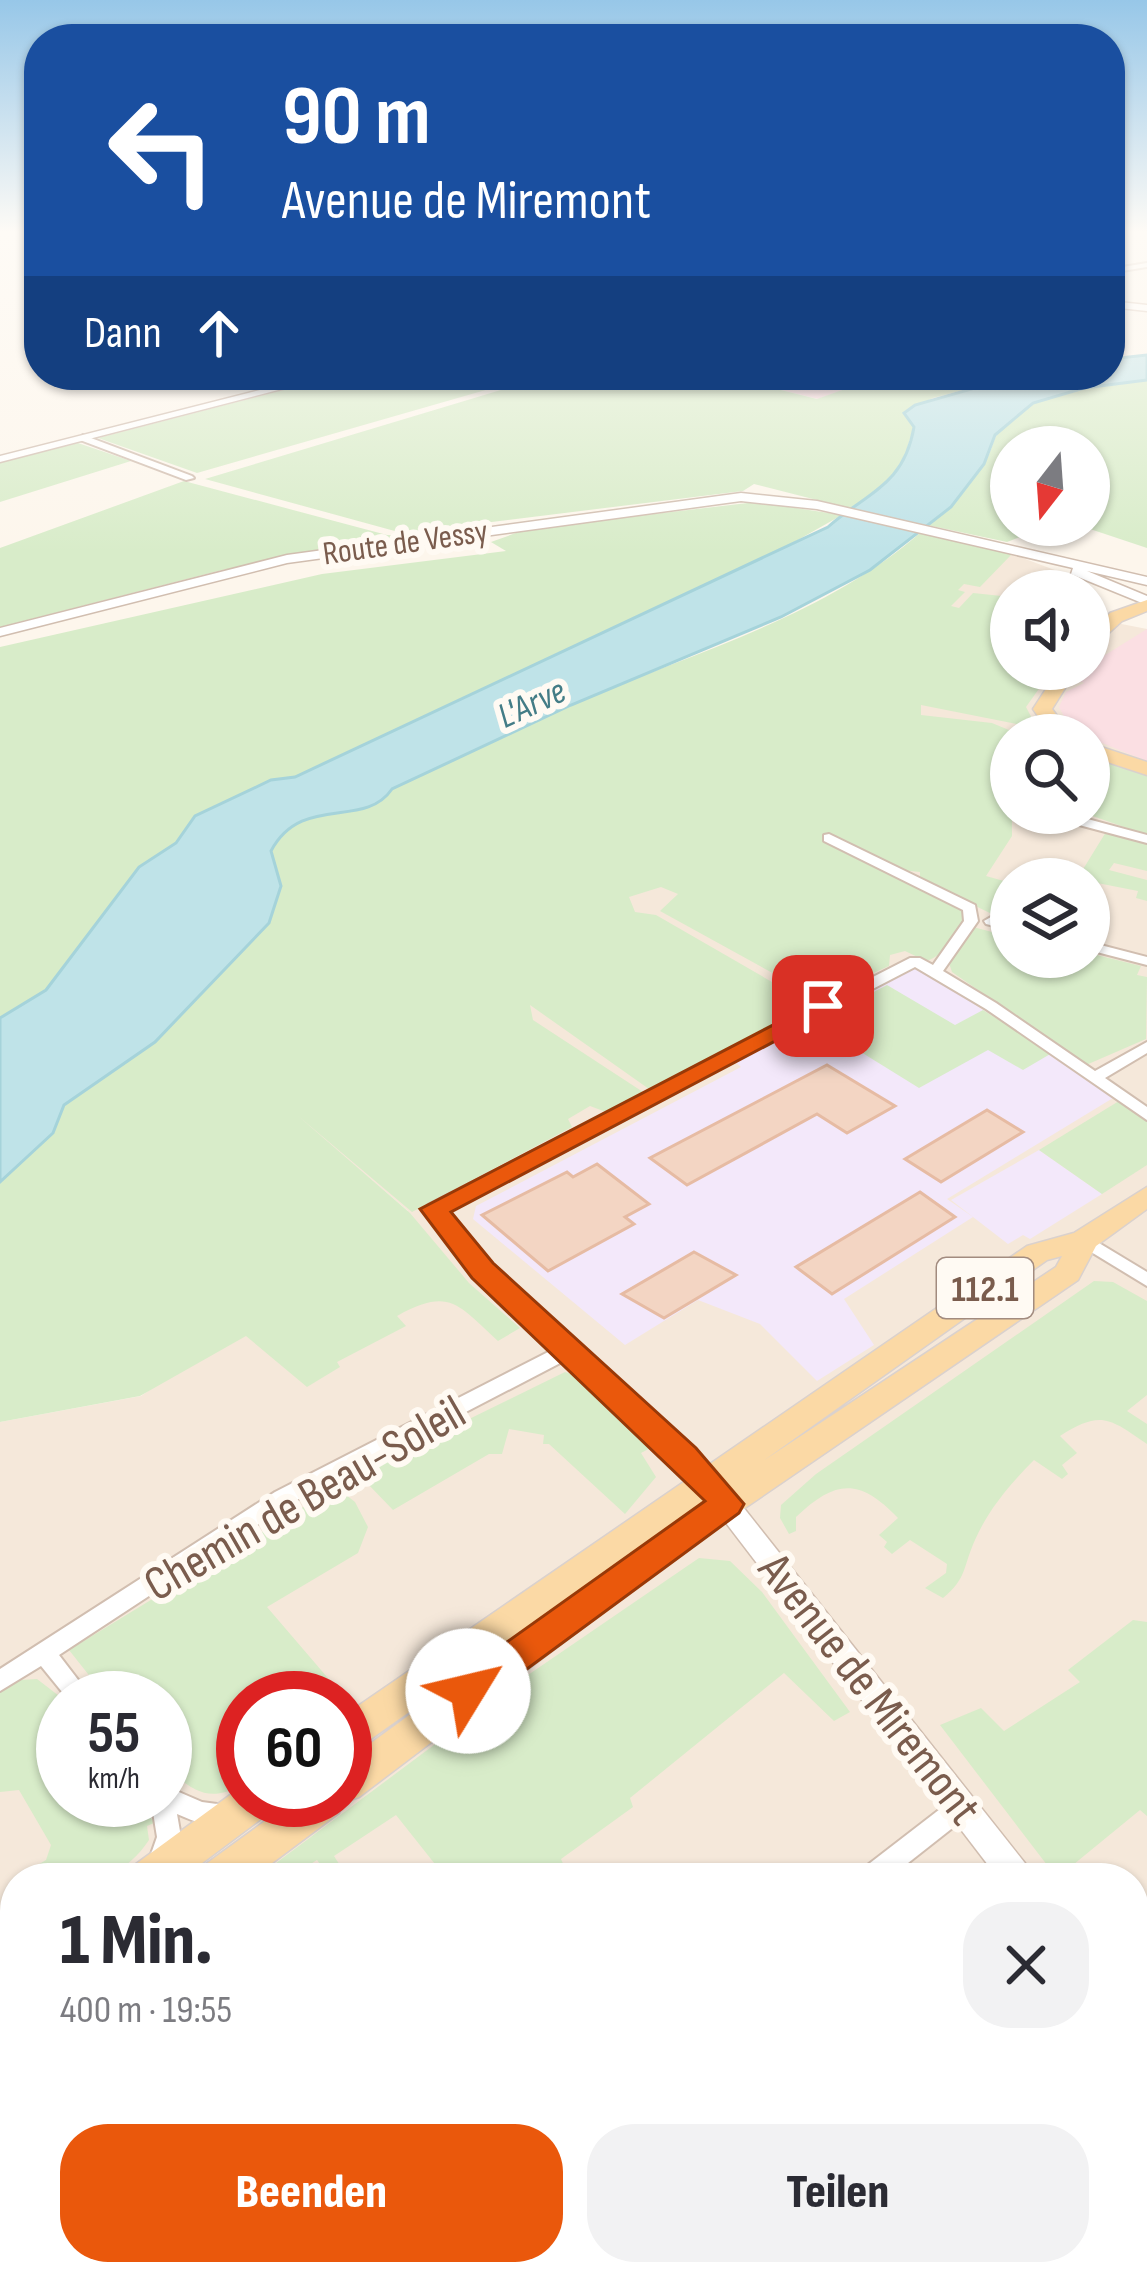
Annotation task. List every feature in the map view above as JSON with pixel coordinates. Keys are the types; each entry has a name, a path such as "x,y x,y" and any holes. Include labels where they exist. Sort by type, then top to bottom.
{"main road":[{"path":"1110,624 1147,603"},
{"path":"1110,635 1147,621"},
{"path":"1110,756 1147,769"},
{"name":"112.1","path":"372,1718 717,1491 1068,1273 1084,1240 1147,1196"},
{"name":"112.1","path":"372,1764 717,1491"},
{"path":"171,1863 219,1827"},
{"path":"240,1863 289,1827"}],"street":[{"path":"0,460 272,390"},
{"path":"83,438 189,478"},
{"name":"Route de Vessy","path":"0,632 221,573 417,538 710,499 763,498 817,505 1041,555"},
{"path":"1041,555 1147,581"},
{"path":"1041,555 1073,570"},
{"path":"1110,587 1147,603"},
{"path":"1110,603 1116,617"},
{"path":"1110,829 1147,838"},
{"path":"829,838 970,908 970,921 936,971 1147,1115"},
{"path":"1110,951 1147,961"},
{"name":"Avenue de Miremont","path":"936,971 906,964 434,1209 482,1270 717,1491 1005,1863"},
{"path":"1094,1078 1147,1048"},
{"path":"1084,1240 1147,1280"},
{"name":"Chemin de Beau-Soleil","path":"0,1681 282,1498 569,1350"},
{"path":"44,1653 59,1671"},
{"path":"889,1863 961,1807"},
{"path":"159,1863 170,1837 168,1827"}],"shaded area":[{"path":"782,390 843,390 818,399"},
{"path":"1012,554 1055,570 990,570 990,690 1110,690 1110,622 1147,629 1147,1863 0,1863 0,1422 141,1396 408,1211 265,1089 274,1054 710,730"},
{"path":"1147,629 1147,761 1110,746 1110,714 1063,714 1059,707 1070,690 1110,690 1110,652"},
{"path":"918,966 1113,1098 947,1199 973,1217 844,1299 874,1345 817,1381 760,1324 698,1300 625,1345 473,1219 476,1206 741,1067 733,1060"},
{"path":"1039,1150 1102,1194 1030,1239 1023,1235 1008,1244 951,1200"}],"green space":[{"path":"1147,380 1147,548 1110,536 1110,426 1004,426 1029,405 1068,391 1125,390 1125,382"},
{"path":"283,390 486,390 197,473 98,438"},
{"path":"501,390 781,390 817,399 842,390 963,390 905,411 914,427 901,467 856,510 754,484 743,491 402,533 205,479"},
{"path":"78,443 131,461 0,502 0,462"},
{"path":"990,451 990,538 927,525 950,503"},
{"path":"184,481 387,535 411,536 222,570 0,627 0,548"},
{"path":"756,502 842,515 750,567 295,777 271,780 195,816 176,843 139,868 46,990 0,1018 0,647 322,574 506,551 491,542 527,529"},
{"path":"921,532 1012,554 996,570 990,570 980,587 964,584 958,590 965,592 951,606 959,608 973,593 990,595 990,690 1038,690 1026,707 1030,714 990,714 990,719 921,705 921,715 990,723 990,834 1012,836 998,858 990,858 986,876 990,877 990,913 920,879 920,872 901,870 964,909 952,941 926,961 905,951 890,955 889,966 818,998 660,911 678,894 661,887 629,897 635,912 656,915 812,1005 649,1089 530,1005 533,1020 643,1092 606,1112 590,1106 568,1119 572,1127 412,1212 297,1115 410,1213 469,1283 520,1328 498,1341 462,1309 429,1302 397,1316 406,1326 337,1362 340,1367 307,1387 246,1336 140,1396 0,1422 0,1182 53,1133 64,1105 155,1042 269,923 281,886 271,851 284,833 316,817 366,808 392,789 552,713 756,631 884,561"},
{"path":"1110,762 1147,775 1147,835 1110,822"},
{"path":"1105,834 1147,843 1147,871 1114,863 1110,869 1110,858 1090,858"},
{"path":"1110,870 1147,880 1147,901 1136,898 1138,891 1110,885"},
{"path":"973,927 990,931 990,978 1110,978 1110,958 1141,966 1137,975 1147,977 1146,1039 1086,1065 952,972 949,963"},
{"path":"887,985 955,1025 983,1010 1052,1053 1023,1070 988,1050 919,1088 814,1023"},
{"path":"1119,1101 1147,1121 1147,1165 1102,1194 1039,1150"},
{"path":"1094,1281 1113,1282 1147,1301 1147,1395 1127,1411 1147,1424 1147,1444 1105,1420 1060,1436 1077,1453 1062,1465 1068,1474 1062,1479 1034,1460 993,1508 961,1578 943,1598 925,1588 946,1573 947,1564 910,1540 892,1554 879,1535 898,1518 859,1490 835,1490 823,1496 796,1517 796,1531 789,1534 780,1518 781,1505 816,1474"},
{"path":"565,1372 577,1376 654,1446 641,1453 656,1477 625,1514 549,1444 543,1444 544,1435 509,1429 502,1454 489,1454 393,1510 366,1482 367,1469"},
{"path":"336,1487 355,1502 368,1527 358,1553 267,1607 322,1671 216,1671 216,1793 192,1787 192,1671 86,1671 69,1650"},
{"path":"699,1558 730,1561 762,1592 850,1712 834,1721 784,1673 630,1798 633,1807 561,1859 563,1863 434,1863 396,1815 334,1856 338,1863 276,1863 324,1827 372,1827 372,1791 525,1677"},
{"path":"1133,1620 1147,1622 1147,1816 1140,1810 1075,1863 1046,1863 940,1725 981,1708 1004,1731 1080,1682 1068,1670"},
{"path":"36,1679 36,1819 19,1790 0,1792 0,1692 20,1680"},
{"path":"41,1827 147,1827 149,1840 128,1863 41,1863 51,1845"}],"water":[{"path":"1147,355 1147,380 1125,383 1125,357"},
{"name":"L'Arve","path":"968,390 1077,390 1033,403 1006,426 990,426 984,464 951,507 870,570 781,617 571,705 392,789 366,808 316,817 284,833 271,851 281,886 269,923 155,1042 64,1105 53,1133 0,1182 0,1018 46,990 139,867 176,843 195,816 271,780 295,777 828,527 882,486 902,463 914,427 904,413 915,405"}],"building":[{"path":"827,1065 895,1106 847,1133 817,1114 687,1185 650,1158"},
{"path":"987,1110 1023,1132 941,1182 905,1159"},
{"path":"597,1164 649,1204 625,1217 634,1224 548,1271 482,1215 567,1172 573,1177"},
{"path":"920,1192 955,1217 832,1294 796,1267"},
{"path":"694,1252 736,1275 664,1318 622,1294"}],"route":[{"path":"468,1691 727,1504 685,1456 482,1270 434,1209 823,1006"}]}
